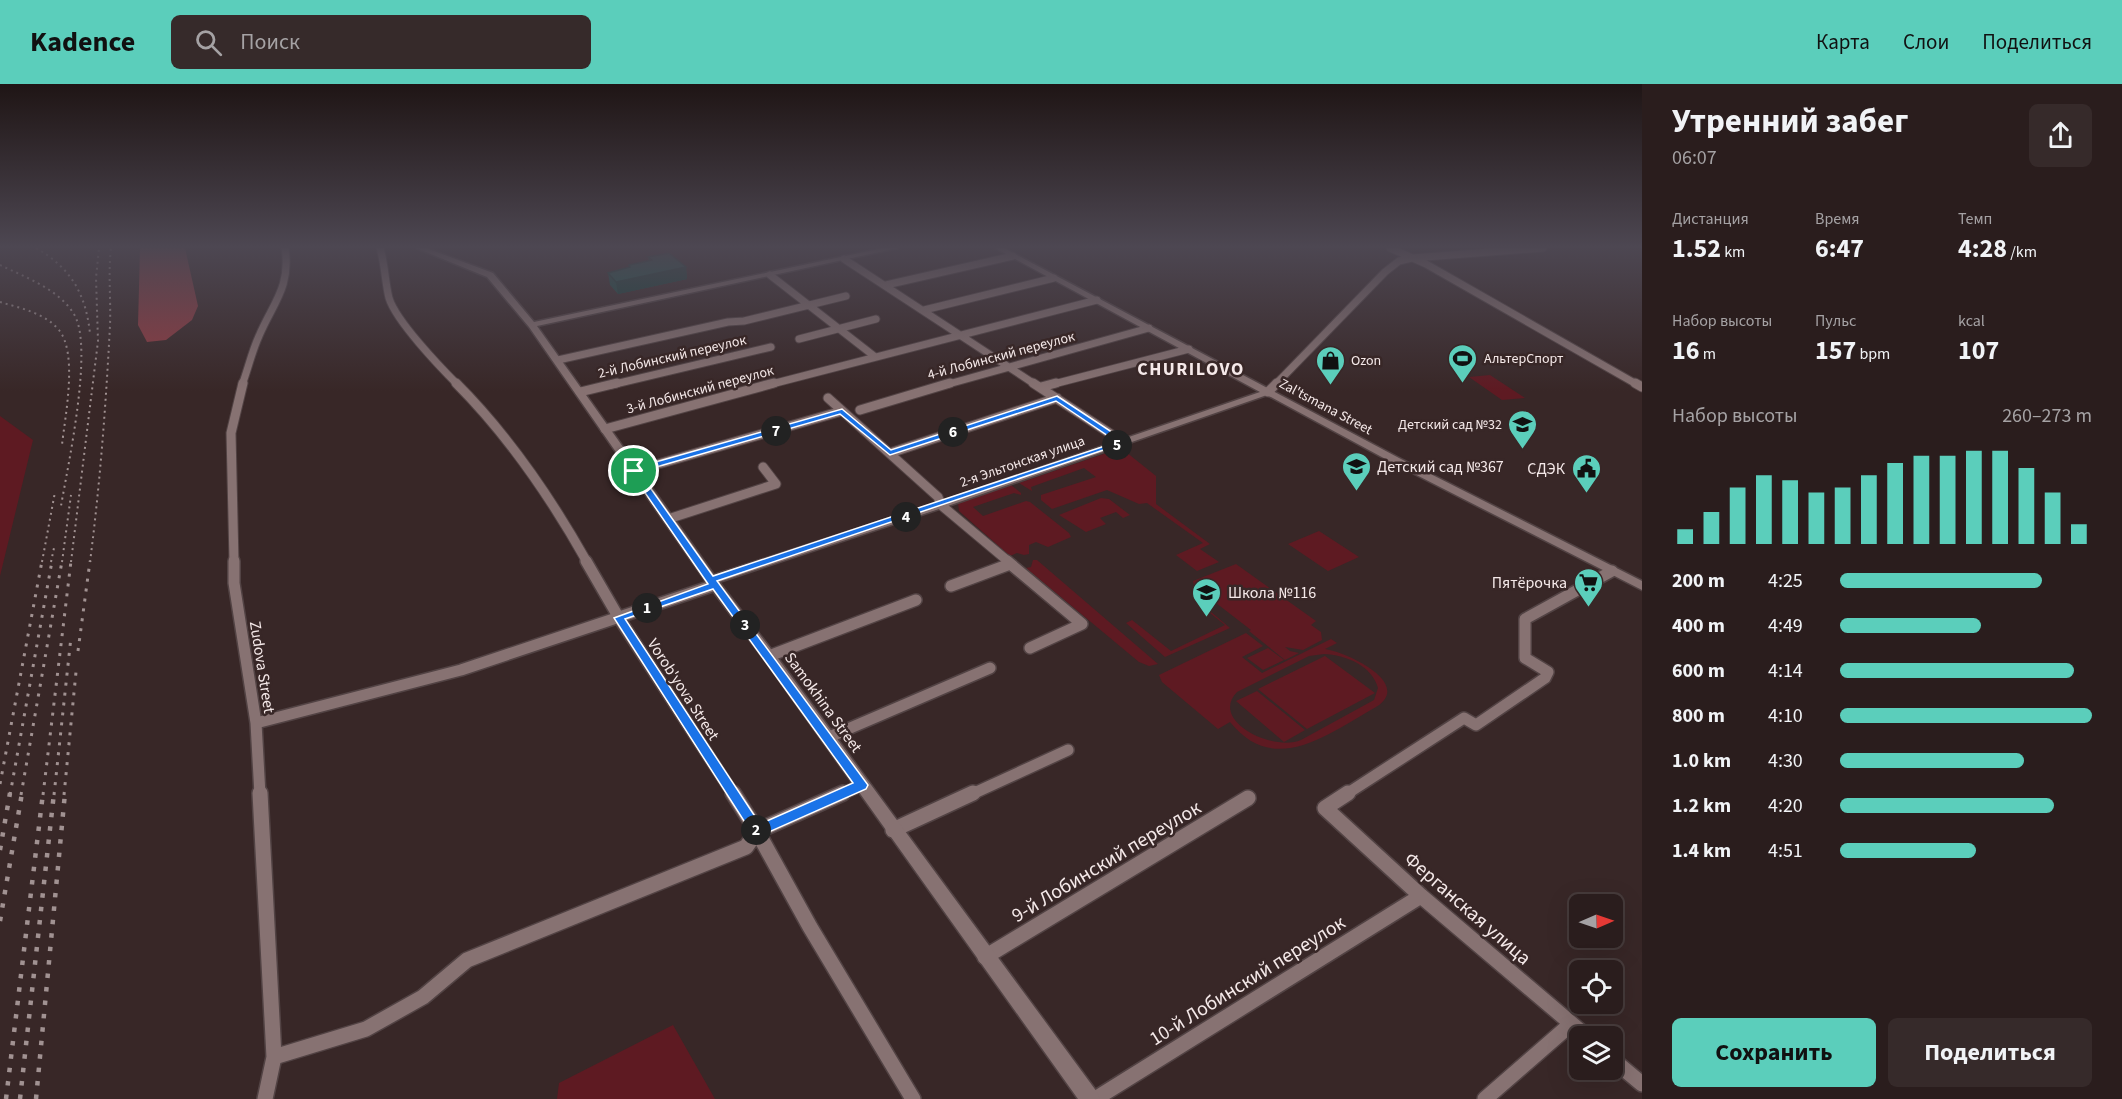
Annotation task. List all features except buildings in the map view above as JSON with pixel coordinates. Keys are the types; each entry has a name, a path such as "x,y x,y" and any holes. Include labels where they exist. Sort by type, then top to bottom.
{"street":[{"name":"Zudova Street","path":"265,1099 274,1057 256,723 234,583 231,433 242,387 256,345 279,295"},
{"name":"Vorob'yova Street","path":"389,295 394,309 440,367 466,393 513,449 562,518 619,618 757,831 810,927 913,1099"},
{"name":"Samokhina Street","path":"507,295 558,360 713,583 1090,1099"},
{"path":"532,325 673,295"},
{"path":"795,295 874,356"},
{"path":"902,295 1123,442"},
{"path":"924,310 983,295"},
{"name":"Zal'tsmana Street","path":"1088,295 1268,392 1642,586"},
{"name":"2-я Эльтонская улица","path":"713,583 1268,392 1362,295"},
{"path":"1479,295 1642,387"},
{"path":"558,360 846,297"},
{"name":"3-й Лобинский переулок","path":"605,429 874,356 1097,300"},
{"path":"799,339 876,319"},
{"name":"4-й Лобинский переулок","path":"860,410 1008,366 1149,328"},
{"name":"2-й Лобинский переулок","path":"580,392 771,347"},
{"path":"1041,387 1189,349"},
{"path":"828,398 938,497 941,505 1082,624 1030,648"},
{"path":"890,453 1057,398"},
{"path":"634,471 842,411"},
{"path":"668,519 776,484 763,467"},
{"path":"951,586 1010,564"},
{"name":"Ферганская улица","path":"1574,1026 1421,896 1325,808 1464,718 1476,725 1545,678 1548,672 1525,658 1525,619 1612,571"},
{"path":"256,723 461,670 619,618 713,583"},
{"path":"769,657 916,600"},
{"path":"827,738 990,668"},
{"path":"893,830 1068,750"},
{"path":"274,1057 366,1029 423,998 466,960 746,847 757,831 862,785"},
{"name":"9-й Лобинский переулок","path":"985,957 1248,798"},
{"name":"10-й Лобинский переулок","path":"1095,1099 1421,896"},
{"path":"1485,1099 1571,1024"},
{"path":"1623,1068 1642,1084"}],"shaded area":[{"path":"139,295 196,295 198,306 192,320 166,340 147,342 138,325"},
{"path":"1490,375 1525,398 1502,400 1469,377"},
{"path":"0,416 33,440 0,576"},
{"path":"1121,448 1156,476 1156,504 1210,544 1200,549 1219,562 1197,571 1176,555 1203,543 1147,503 1139,504 1107,490 1052,509 1041,500 1041,495 1096,477 1084,468 1031,487 1032,491 1019,483"},
{"path":"1011,485 1021,495 1014,493 973,507 983,516 1026,501 1030,502 1071,537 1048,547 1036,542 1029,545 1029,554 1017,553 1010,556 959,511 958,503"},
{"path":"1101,498 1109,499 1130,515 1123,518 1116,512 1100,518 1106,524 1086,532 1059,515"},
{"path":"1319,531 1359,557 1328,571 1288,544"},
{"path":"1033,560 1037,560 1158,664 1149,666 1139,662 1026,568 1031,567"},
{"path":"1236,564 1316,621 1311,625 1321,632 1322,640 1303,650 1285,647 1299,653 1285,660 1249,631 1251,630 1194,586 1193,581"},
{"path":"1197,600 1230,628 1165,657 1126,623 1132,620 1171,651 1225,625 1195,601"},
{"path":"1246,633 1263,646 1242,657 1262,673 1331,639 1337,643 1325,649 1347,656 1373,670 1387,688 1386,698 1376,707 1321,738 1284,749 1265,747 1247,738 1230,722 1218,729 1162,682 1159,675","holes":["1324,654 1340,656 1364,667 1375,680 1378,688 1374,700 1301,740 1289,743 1261,738 1238,723 1231,713 1231,703 1237,692 1309,656"]},
{"path":"1268,648 1284,660 1263,670 1247,658"},
{"path":"1325,656 1375,693 1307,729 1258,689"},
{"path":"1257,691 1305,730 1284,742 1236,701"},
{"path":"673,1025 715,1099 557,1099 559,1083"}],"railway":[{"path":"56,295 75,316 80,332 81,354 77,408 61,506"},
{"path":"81,295 90,334"},
{"path":"71,562 98,341 97,295"},
{"path":"90,562 107,384 110,295"},
{"path":"0,302 47,319 59,330 65,341 68,354 69,386 62,445"},
{"path":"42,562 55,492"},
{"path":"62,562 71,495"},
{"path":"51,562 54,548"},
{"path":"0,784 42,561"},
{"path":"10,795 52,561"},
{"path":"21,795 62,561"},
{"path":"43,795 71,561"},
{"path":"78,651 90,561"},
{"path":"54,795 71,637"},
{"path":"64,795 76,672"},
{"path":"0,850 10,793"},
{"path":"0,921 22,793"},
{"path":"6,1099 43,793"},
{"path":"20,1099 54,793"},
{"path":"36,1099 65,793"}],"place":[{"name":"АльтерСпорт","path":"1463,384"},
{"name":"Ozon","path":"1330,386"},
{"name":"Детский сад №32","path":"1523,450"},
{"name":"Детский сад №367","path":"1356,492"},
{"name":"СДЭК","path":"1586,494"},
{"name":"Пятёрочка","path":"1588,608"},
{"name":"Школа №116","path":"1207,618"}],"district":[{"name":"CHURILOVO","path":"1191,369"}],"route":[{"path":"634,471 711,580 715,585 619,618 757,831 862,785 769,657 715,585 711,580 941,505 1123,442 1057,398 890,453 842,411 634,471"}]}
